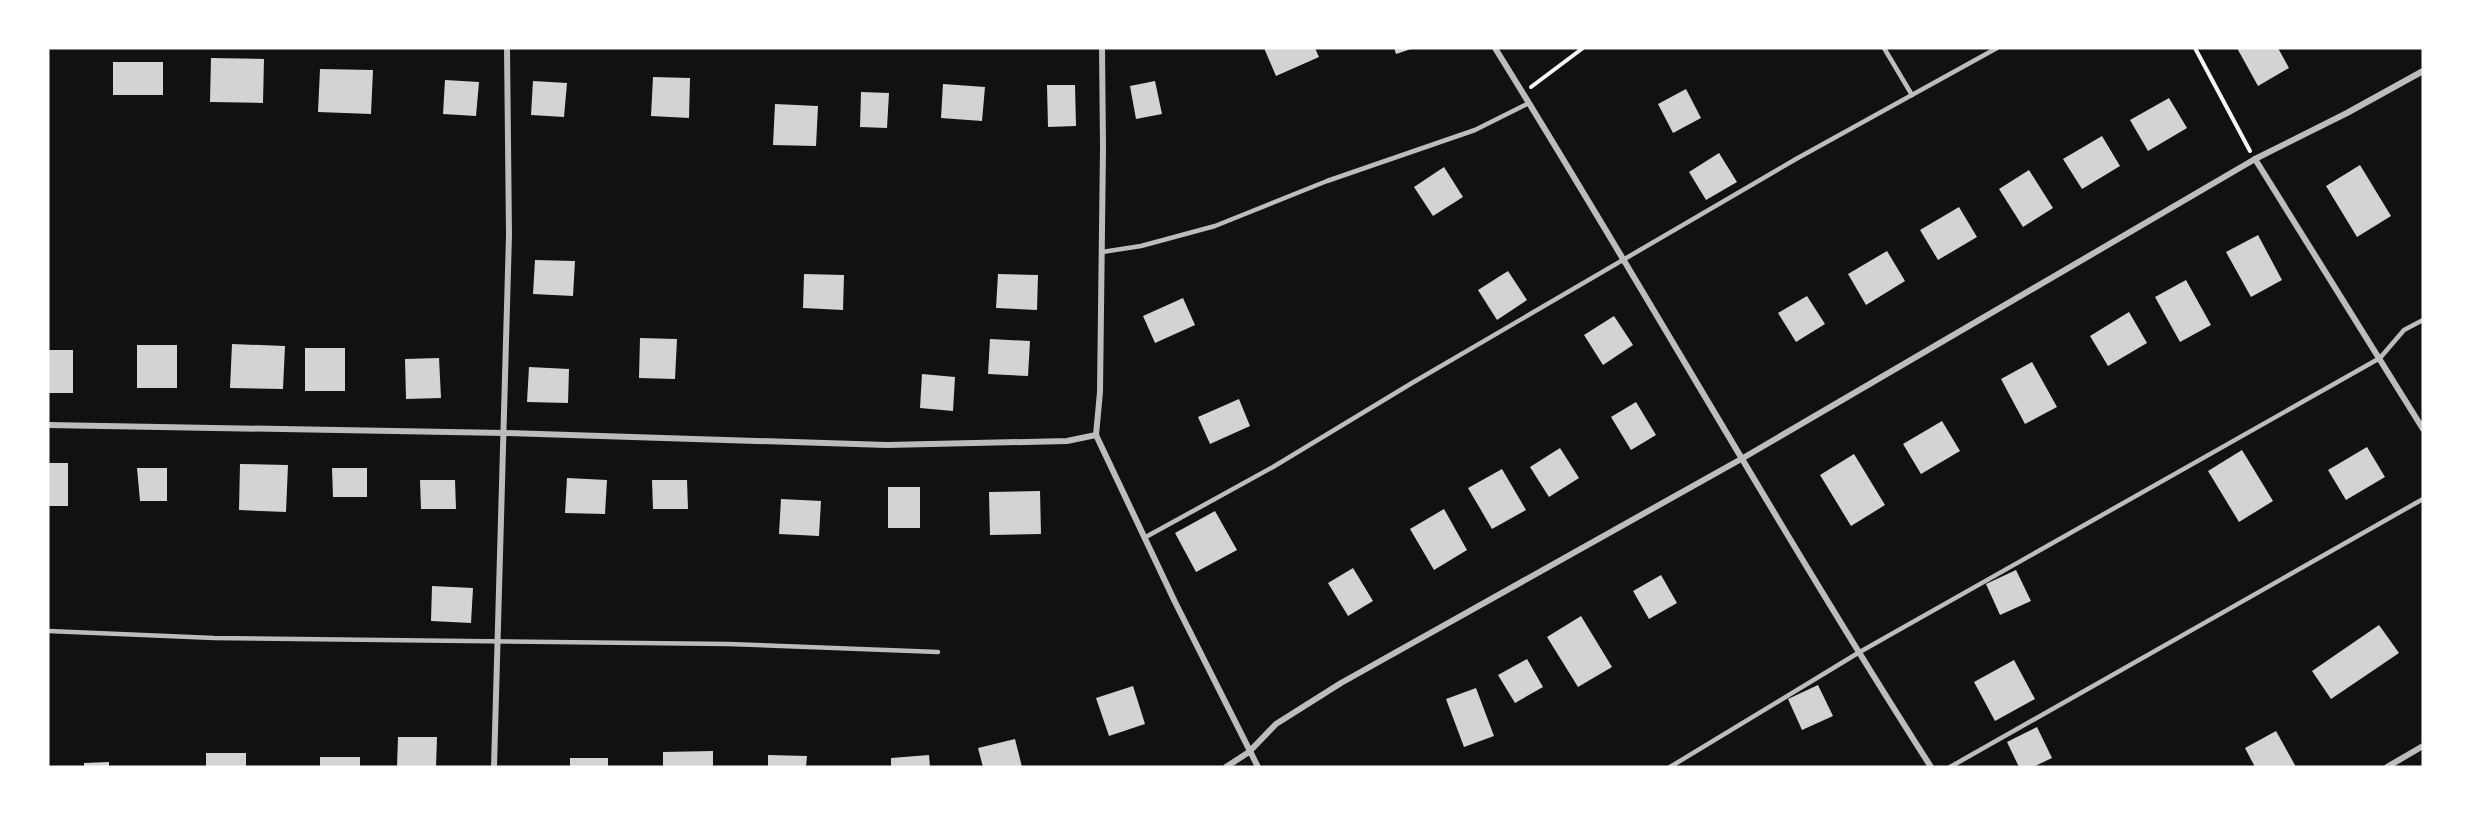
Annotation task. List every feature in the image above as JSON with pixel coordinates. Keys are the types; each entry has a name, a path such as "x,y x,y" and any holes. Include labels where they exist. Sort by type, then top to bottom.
{"street":[{"path":"494,767 509,235 507,48"},
{"path":"1102,48 1100,392 1096,435 1144,538 1258,767"},
{"path":"1495,48 1573,173 1858,653 1931,767"},
{"path":"1226,767 1249,752 1276,724 1341,683 1743,458 2254,159 2347,113 2423,71"},
{"path":"2254,159 2423,429"},
{"path":"48,425 505,434 887,445 1067,441 1096,435"},
{"path":"2387,767 2423,746"}],"lane":[{"path":"1884,48 1912,95"},
{"path":"1144,538 1273,467 1412,383 1796,159 1997,48"},
{"path":"1102,252 1141,246 1215,226 1327,181 1475,130 1529,103"},
{"path":"1670,767 1858,653 2380,358 2404,330 2423,320"},
{"path":"1950,767 2423,499"},
{"path":"48,631 214,638 728,644 938,652"}],"path":[{"path":"1523,93 1583,48"},
{"path":"2195,48 2254,159"}],"building":[{"path":"1264,48 1315,48 1319,57 1276,76"},
{"path":"1394,48 1414,48 1396,54"},
{"path":"2237,48 2278,48 2289,68 2258,86"},
{"path":"211,58 264,59 263,103 210,102"},
{"path":"113,62 163,62 163,95 113,95"},
{"path":"320,69 373,70 371,114 318,112"},
{"path":"653,77 690,78 689,118 651,116"},
{"path":"445,80 479,82 476,116 443,114"},
{"path":"533,81 567,83 564,117 531,115"},
{"path":"1155,81 1162,114 1136,119 1130,86"},
{"path":"943,84 985,87 982,121 941,118"},
{"path":"1047,85 1075,85 1076,126 1048,127"},
{"path":"1686,89 1701,118 1673,133 1658,104"},
{"path":"861,92 889,93 887,128 860,127"},
{"path":"2169,98 2187,128 2148,151 2130,120"},
{"path":"775,104 818,106 816,146 773,145"},
{"path":"2102,136 2120,166 2082,189 2063,159"},
{"path":"1719,153 1737,182 1706,200 1689,172"},
{"path":"2360,165 2391,216 2357,237 2326,186"},
{"path":"1444,167 1463,197 1433,216 1414,187"},
{"path":"2029,170 2053,208 2023,227 1999,189"},
{"path":"1959,207 1977,237 1938,260 1920,230"},
{"path":"2258,235 2282,280 2251,297 2226,252"},
{"path":"1887,251 1905,281 1866,305 1848,274"},
{"path":"535,260 575,261 573,296 533,294"},
{"path":"1508,271 1527,300 1497,320 1478,290"},
{"path":"804,274 844,275 843,310 803,308"},
{"path":"998,274 1038,275 1037,310 996,308"},
{"path":"2186,280 2211,325 2180,342 2155,297"},
{"path":"1807,296 1825,324 1796,342 1778,313"},
{"path":"1183,298 1195,325 1155,343 1143,316"},
{"path":"2129,312 2147,343 2108,366 2090,336"},
{"path":"1614,316 1633,345 1603,365 1584,335"},
{"path":"640,338 677,339 675,379 639,378"},
{"path":"990,339 1030,341 1028,376 988,374"},
{"path":"232,344 285,346 283,389 230,388"},
{"path":"137,345 177,345 177,388 137,388"},
{"path":"305,348 345,348 345,391 305,391"},
{"path":"48,350 73,350 73,393 48,393"},
{"path":"439,358 441,398 406,399 405,359"},
{"path":"2032,362 2057,407 2025,424 2001,379"},
{"path":"529,367 569,369 568,403 527,402"},
{"path":"922,374 955,377 953,411 920,408"},
{"path":"1239,399 1250,426 1210,444 1198,417"},
{"path":"1636,402 1656,435 1631,450 1611,417"},
{"path":"1942,421 1960,451 1921,474 1903,444"},
{"path":"2367,447 2385,477 2346,500 2328,470"},
{"path":"1560,448 1579,478 1549,497 1530,467"},
{"path":"2242,450 2273,501 2239,522 2208,471"},
{"path":"1854,454 1885,505 1851,526 1820,475"},
{"path":"48,463 68,463 68,506 48,506"},
{"path":"240,464 288,465 286,512 239,510"},
{"path":"137,468 167,468 167,501 140,501"},
{"path":"332,468 367,468 367,497 333,497"},
{"path":"1502,469 1526,510 1492,529 1468,488"},
{"path":"567,478 607,480 605,514 565,513"},
{"path":"420,480 455,480 456,509 421,509"},
{"path":"652,480 687,480 688,509 653,509"},
{"path":"888,487 920,487 920,528 888,528"},
{"path":"1040,491 1041,534 990,535 989,492"},
{"path":"781,499 821,501 819,536 779,534"},
{"path":"1444,509 1467,550 1434,570 1410,529"},
{"path":"1215,511 1237,550 1196,572 1175,533"},
{"path":"1353,568 1373,601 1348,616 1328,583"},
{"path":"2016,570 2031,601 2000,615 1986,584"},
{"path":"1661,575 1677,603 1649,619 1633,591"},
{"path":"432,586 473,588 471,623 431,621"},
{"path":"1581,616 1612,667 1578,687 1547,637"},
{"path":"2379,625 2399,653 2331,699 2312,671"},
{"path":"1527,659 1543,687 1515,703 1498,675"},
{"path":"2014,660 2035,699 1995,721 1974,682"},
{"path":"1818,685 1833,716 1802,730 1788,699"},
{"path":"1133,686 1145,724 1109,736 1096,698"},
{"path":"1476,688 1494,736 1464,747 1446,699"},
{"path":"2037,727 2052,758 2033,767 2019,767 2007,742"},
{"path":"2276,731 2296,767 2255,767 2245,748"},
{"path":"398,737 437,737 436,767 397,767"},
{"path":"1015,739 1022,767 983,767 978,748"},
{"path":"713,751 713,767 663,767 663,752"},
{"path":"206,753 246,753 246,767 206,767"},
{"path":"768,755 807,756 806,767 768,767"},
{"path":"929,755 930,767 891,767 891,758"},
{"path":"320,757 360,757 360,767 320,767"},
{"path":"570,758 608,758 608,767 570,767"},
{"path":"109,762 109,767 84,767 84,763"}]}
